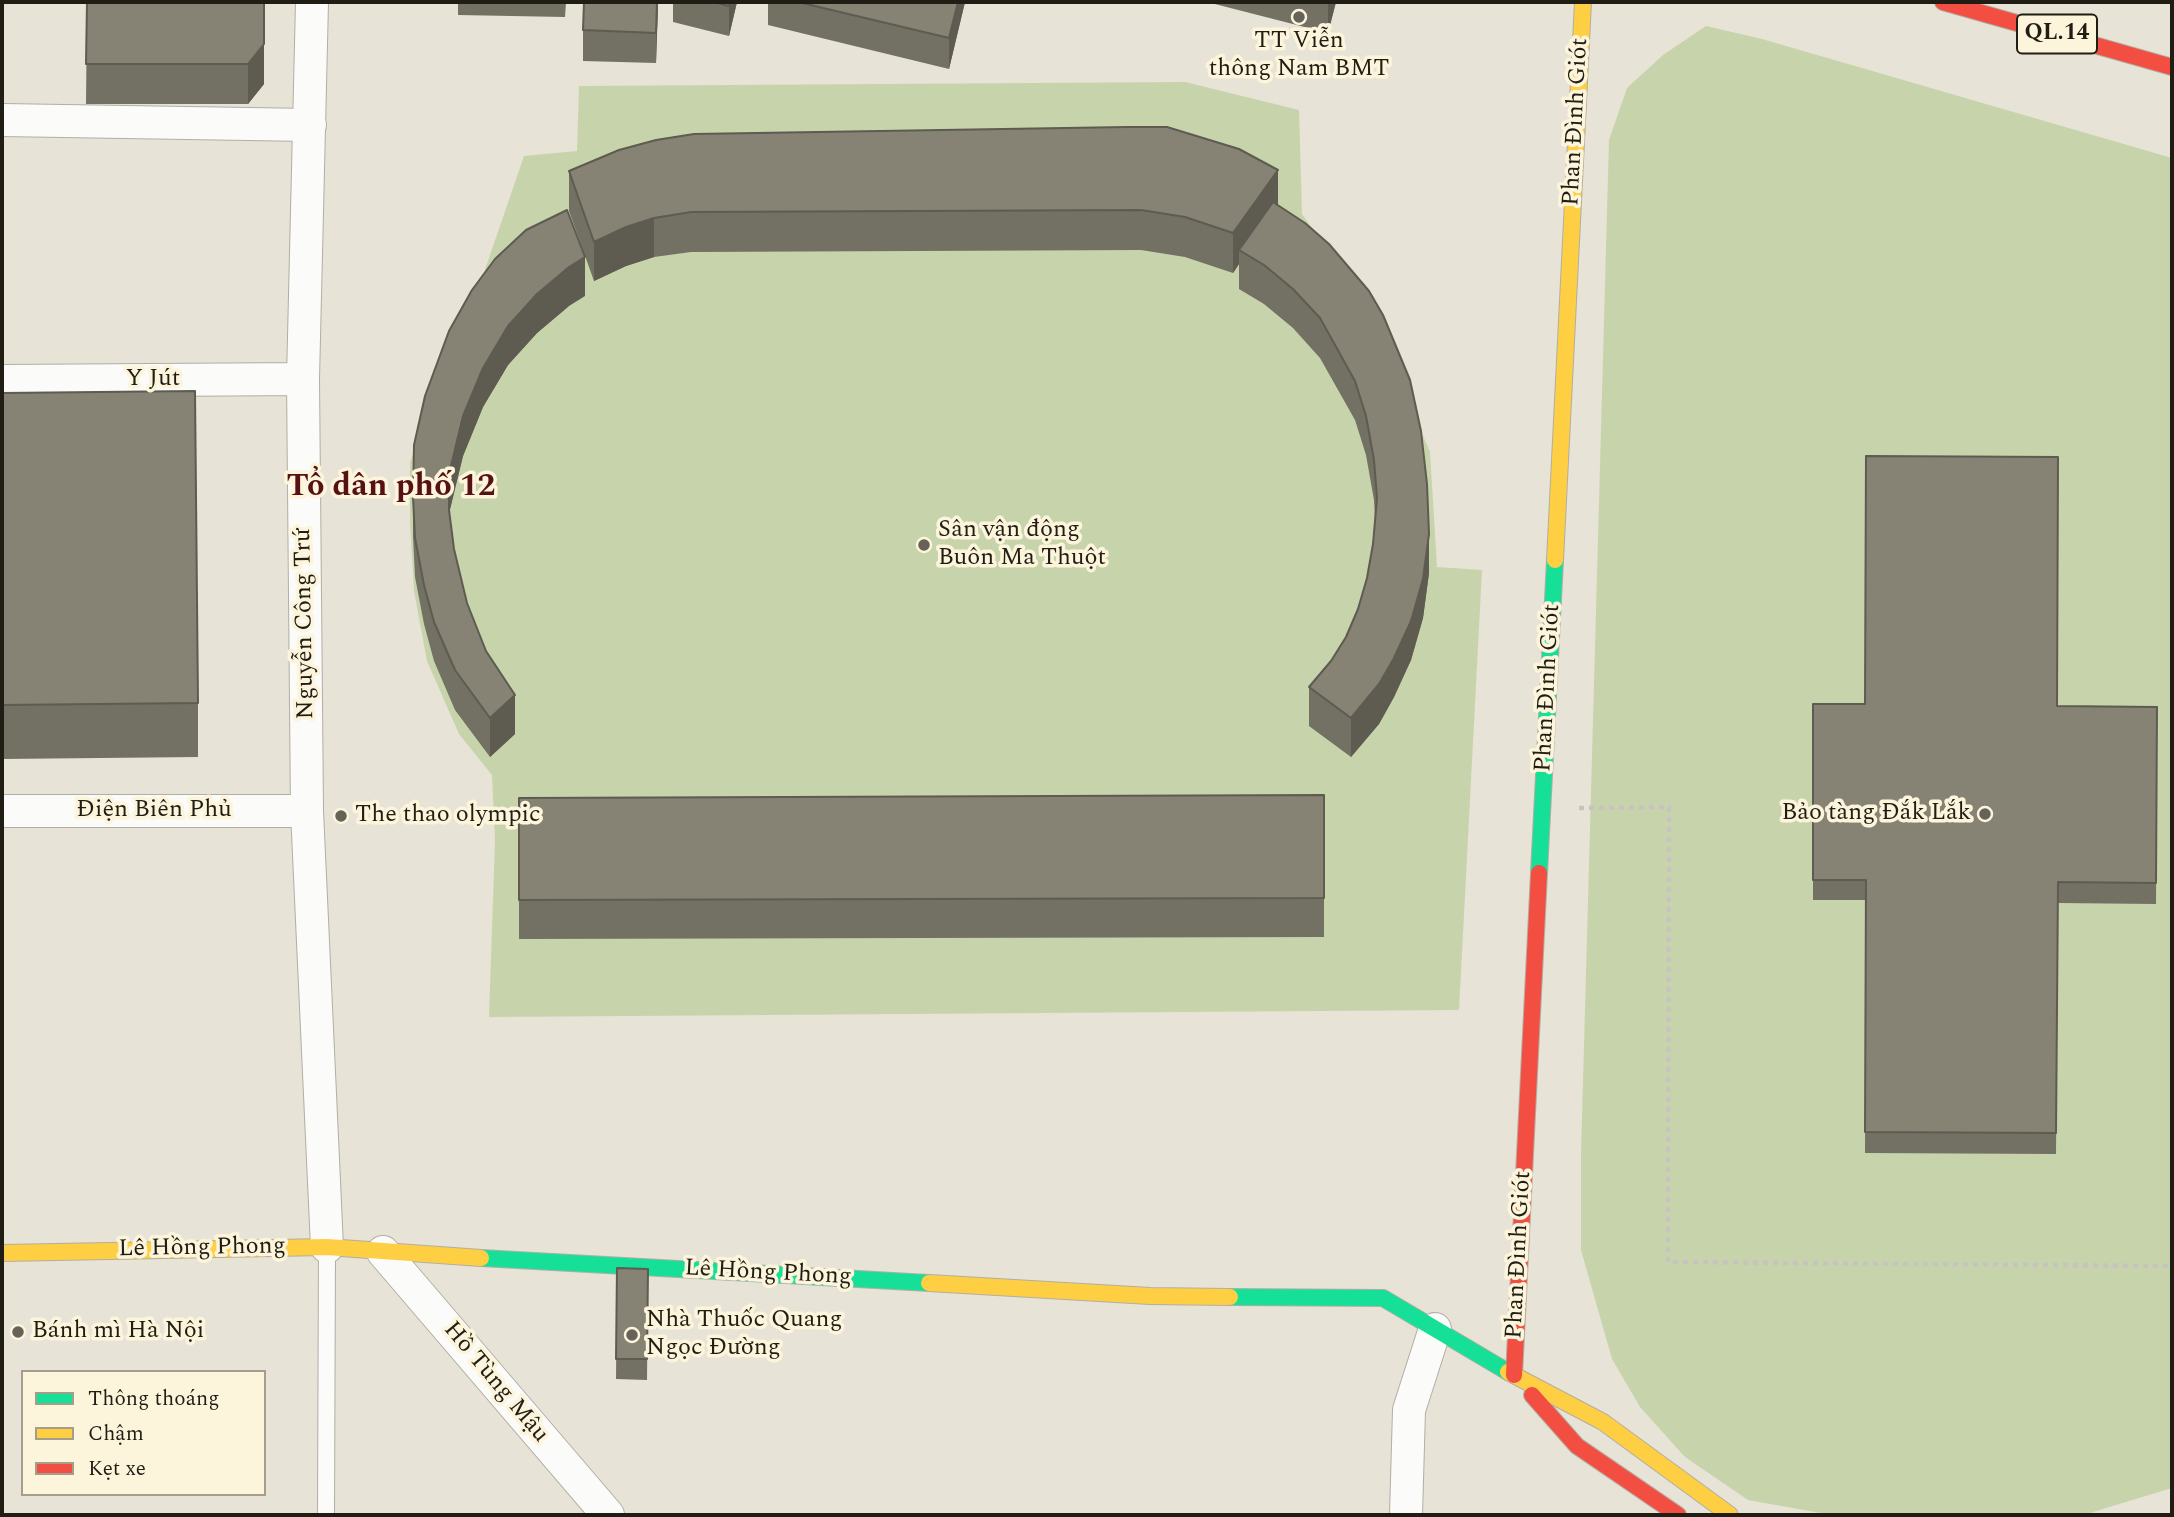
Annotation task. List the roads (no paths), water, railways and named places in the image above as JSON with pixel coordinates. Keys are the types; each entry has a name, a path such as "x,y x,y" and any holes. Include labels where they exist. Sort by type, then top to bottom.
{"street":[{"name":"Nguyễn Công Trứ","path":"312,2 303,379 307,811 327,1247"},
{"name":"Phan Đình Giót","path":"1514,1375 1583,2"},
{"name":"QL.14","path":"1942,2 2172,67"},
{"path":"2,120 310,125"},
{"name":"Y Jút","path":"2,382 303,379"},
{"name":"Điện Biên Phủ","path":"2,811 307,811"},
{"name":"Lê Hồng Phong","path":"2,1253 327,1247 1150,1296 1383,1298 1514,1375 1603,1422 1730,1515"},
{"name":"Hồ Tùng Mậu","path":"383,1252 608,1515"},
{"path":"1406,1515 1409,1410 1436,1329"},
{"name":"Lê Hồng Phong","path":"1514,1375 1577,1446 1678,1515"}],"lane":[{"path":"326,1515 327,1247"}],"place":[{"name":"TT Viễn thông Nam BMT","path":"1299,17"},
{"name":"Sân vận động Buôn Ma Thuột","path":"924,545"},
{"name":"Bảo tàng Đắk Lắk","path":"1985,814"},
{"name":"The thao olympic","path":"341,816"},
{"name":"Bánh mì Hà Nội","path":"18,1332"},
{"name":"Nhà Thuốc Quang Ngọc Đường","path":"632,1335"}],"district":[{"name":"Tổ dân phố 12","path":"391,489"}]}
